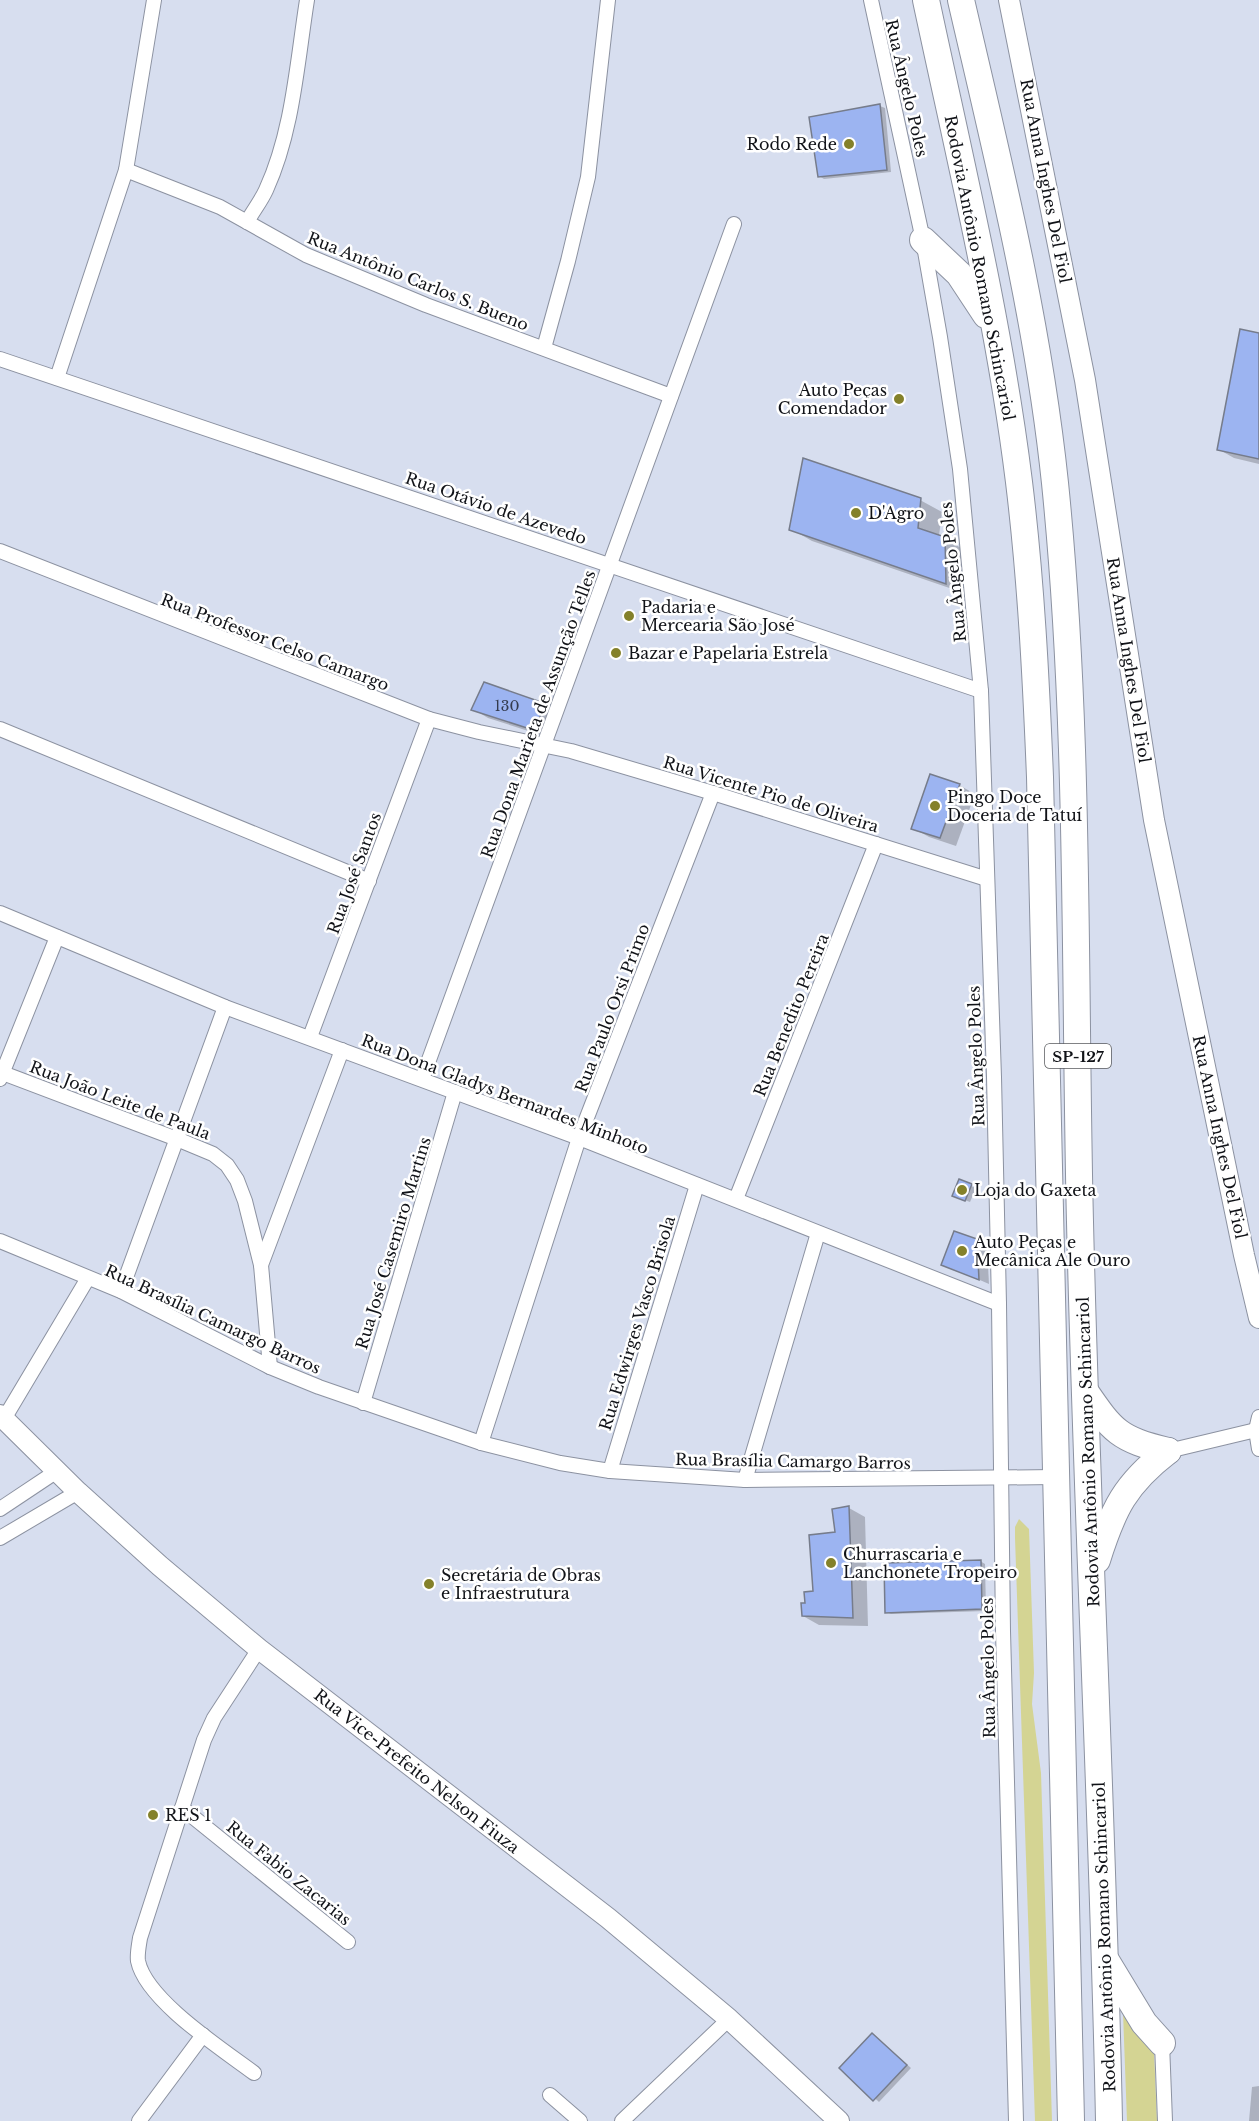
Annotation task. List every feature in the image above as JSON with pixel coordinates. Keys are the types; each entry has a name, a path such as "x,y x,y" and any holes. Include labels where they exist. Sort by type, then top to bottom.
{"highway":[{"name":"Rodovia Antônio Romano Schincariol","path":"926,0 995,330 1026,540 1036,695 1071,2121"},
{"name":"Rodovia Antônio Romano Schincariol","path":"961,0 1012,220 1031,318 1054,478 1066,606 1074,772 1080,1218 1106,1959 1109,2121"},
{"path":"923,240 959,274 995,330"},
{"path":"1085,1391 1106,1422 1121,1435 1140,1444 1168,1451"},
{"path":"1092,1577 1106,1530 1119,1502 1134,1480 1168,1451"},
{"path":"1106,1959 1144,2023 1162,2043"}],"street":[{"path":"57,378 126,170 154,0"},
{"path":"247,222 266,190 280,152 291,101 307,0"},
{"path":"544,348 588,177 608,0"},
{"name":"Rua Ângelo Poles","path":"870,0 923,240 960,469 981,691 999,1304 1000,1478 1016,2121"},
{"name":"Rua Anna Inghes Del Fiol","path":"1009,0 1085,380 1154,820 1259,1318"},
{"name":"Rua Antônio Carlos S. Bueno","path":"126,170 220,207 306,255 426,305 671,396"},
{"name":"Rua Dona Marieta de Assunção Telles","path":"422,1079 734,224"},
{"name":"Rua Otávio de Azevedo","path":"0,358 981,691"},
{"name":"Rua Professor Celso Camargo","path":"0,551 429,719 544,745"},
{"name":"Rua José Santos","path":"310,1037 429,719"},
{"path":"0,729 369,881"},
{"name":"Rua Vicente Pio de Oliveira","path":"544,745 713,793 987,879"},
{"name":"Rua Paulo Orsi Primo","path":"481,1443 579,1137 713,793"},
{"name":"Rua Benedito Pereira","path":"736,1199 876,844"},
{"name":"Rua Dona Gladys Bernardes Minhoto","path":"0,913 225,1007 579,1137 999,1304"},
{"path":"1,1074 57,937"},
{"path":"121,1292 225,1007"},
{"name":"Rua João Leite de Paula","path":"261,1265 342,1050"},
{"name":"Rua João Leite de Paula","path":"1,1074 177,1139 213,1154 227,1164 237,1179 261,1265 270,1367"},
{"name":"Rua José Casemiro Martins","path":"363,1403 456,1092"},
{"name":"Rua Edwirges Vasco Brisola","path":"610,1471 697,1185"},
{"path":"745,1480 818,1233"},
{"name":"Rua Brasília Camargo Barros","path":"0,1241 121,1292 270,1367 363,1403 481,1443 560,1463 610,1471 745,1480 1055,1477"},
{"path":"2,1417 88,1278"},
{"name":"Rua Vice-Prefeito Nelson Fiuza","path":"2,1417 78,1492 160,1566 259,1649 608,1918 729,2019 839,2121"},
{"path":"1168,1451 1257,1423 1259,1449"},
{"path":"0,1509 57,1471"},
{"path":"0,1538 78,1492"},
{"path":"254,2073 164,2002 147,1982 138,1960 140,1938 204,1740 214,1718 259,1649"},
{"name":"Rua Fabio Zacarias","path":"182,1808 348,1942"},
{"path":"622,2121 729,2019"},
{"path":"139,2121 203,2035"},
{"path":"1162,2043 1165,2121"},
{"path":"550,2095 580,2121"}],"green space":[{"path":"1019,1519 1029,1529 1034,1673 1032,1704 1041,1773 1052,2121 1035,2121 1015,1538 1015,1527"},
{"path":"1123,2012 1154,2051 1157,2121 1127,2121"}],"building":[{"name":"Rodo Rede","path":"880,104 887,170 818,177 809,117"},
{"path":"1240,329 1259,333 1259,459 1217,450"},
{"name":"D'Agro","path":"803,458 921,498 918,528 945,537 946,584 789,530"},
{"path":"484,682 541,702 540,717 534,728 527,728 471,710"},
{"name":"Pingo Doce Doceria de Tatuí","path":"930,774 960,784 940,838 911,829"},
{"name":"Loja do Gaxeta","path":"959,1179 972,1184 965,1201 952,1196"},
{"name":"Auto Peças e Mecânica Ale Ouro","path":"954,1231 977,1239 979,1280 941,1265"},
{"name":"Churrascaria e Lanchonete Tropeiro","path":"849,1506 853,1618 802,1616 801,1603 805,1603 804,1592 813,1591 809,1535 835,1532 832,1509"},
{"path":"981,1560 982,1609 885,1613 884,1563"},
{"path":"872,2033 907,2065 873,2101 839,2068"}],"place":[{"name":"Rodo Rede","path":"849,144"},
{"name":"Auto Peças Comendador","path":"899,399"},
{"name":"D'Agro","path":"856,513"},
{"name":"Padaria e Mercearia São José","path":"629,616"},
{"name":"Bazar e Papelaria Estrela","path":"616,653"},
{"name":"Pingo Doce Doceria de Tatuí","path":"935,806"},
{"name":"Loja do Gaxeta","path":"962,1190"},
{"name":"Auto Peças e Mecânica Ale Ouro","path":"962,1251"},
{"name":"Churrascaria e Lanchonete Tropeiro","path":"831,1563"},
{"name":"Secretária de Obras e Infraestrutura","path":"429,1584"},
{"name":"RES 1","path":"153,1815"}]}
